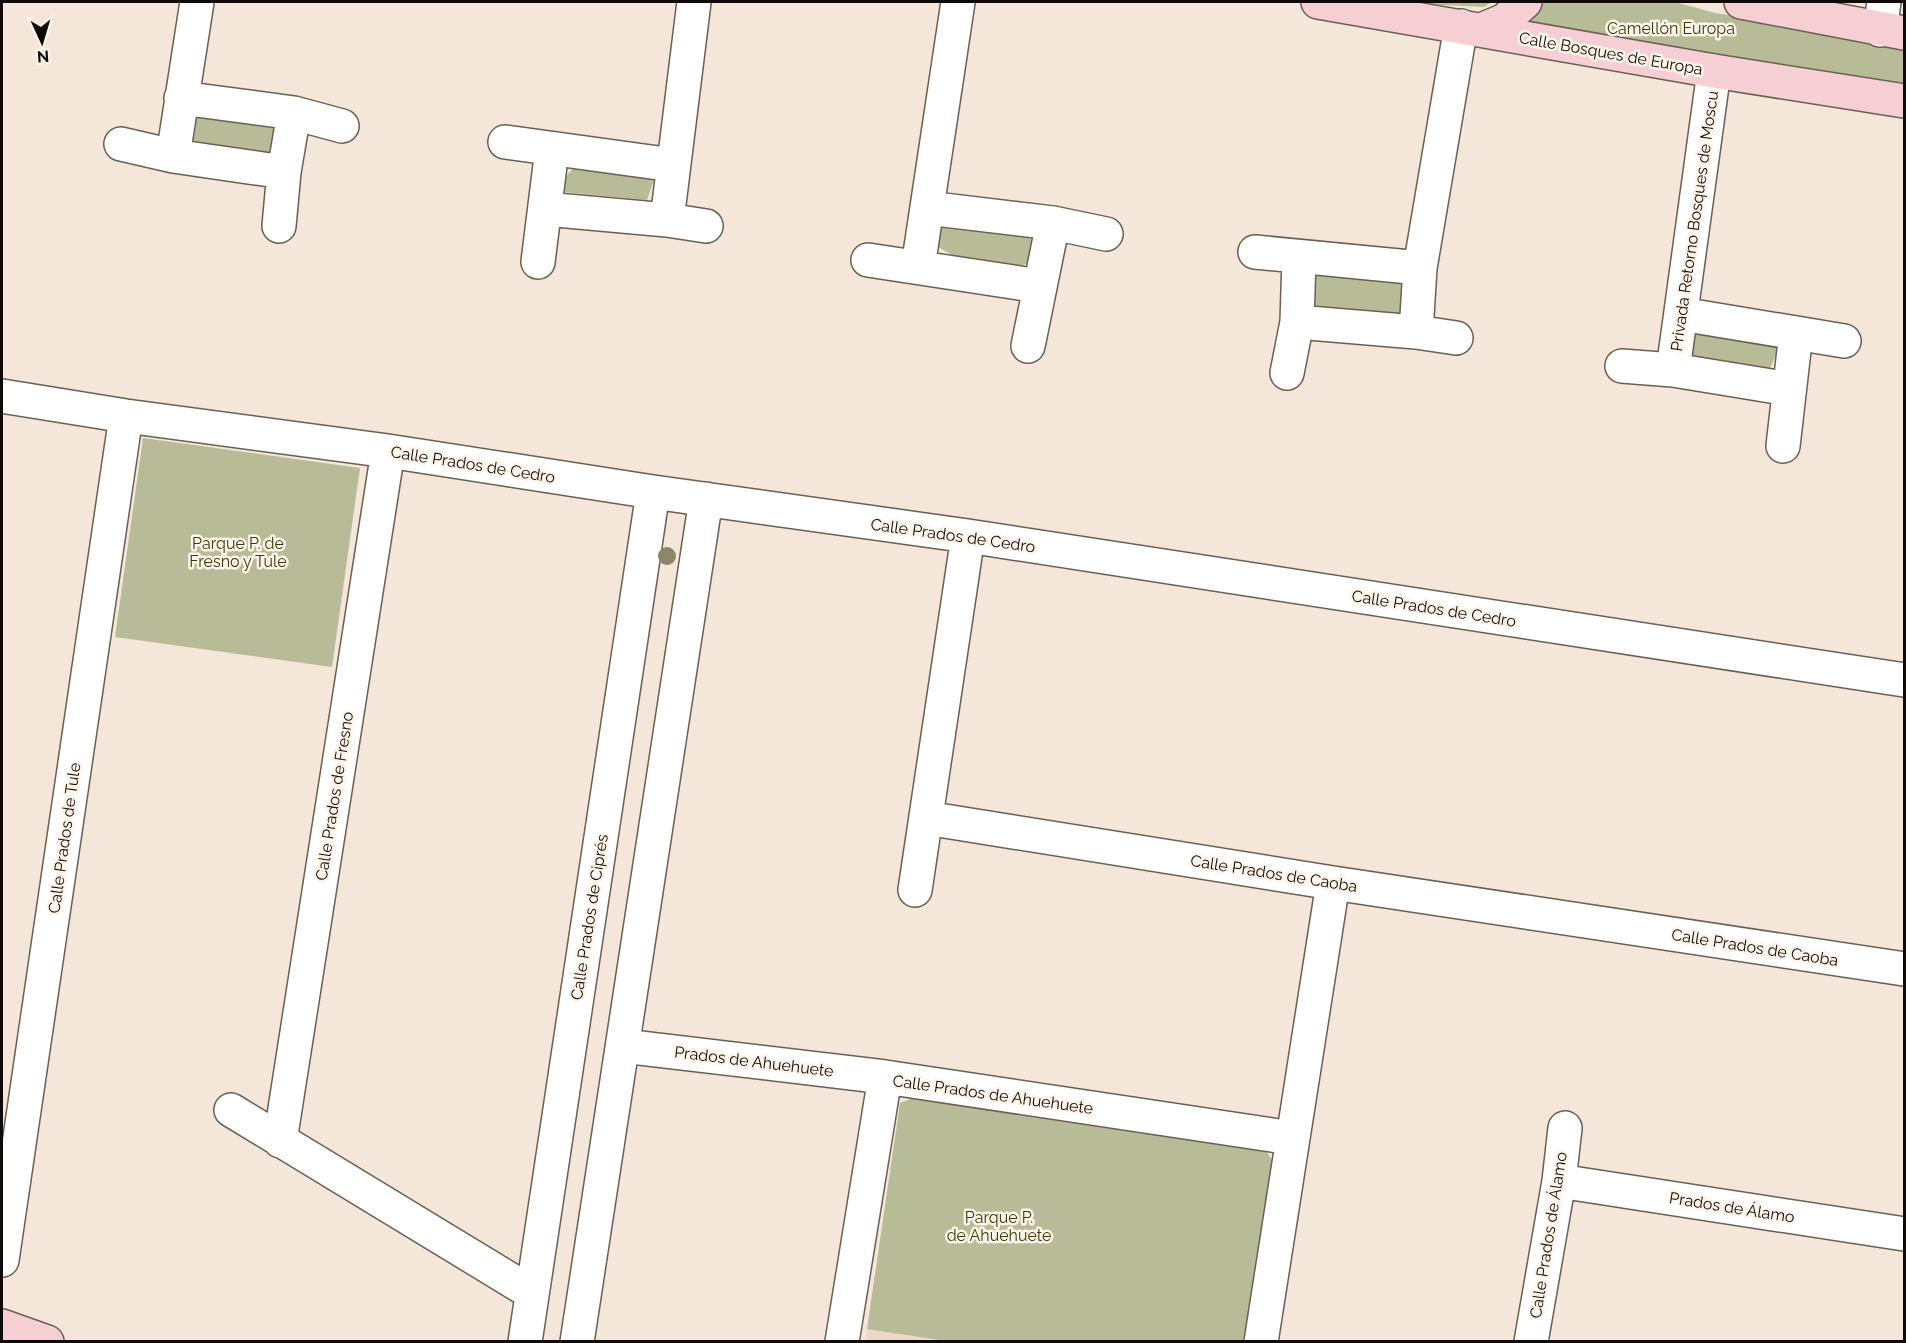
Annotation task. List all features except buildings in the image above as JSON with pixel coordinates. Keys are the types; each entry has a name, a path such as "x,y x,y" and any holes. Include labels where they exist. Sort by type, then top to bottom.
{"street":[{"path":"173,156 196,2"},
{"path":"667,220 693,2"},
{"path":"918,267 958,2"},
{"name":"Calle Bosques de Europa","path":"1318,2 1714,71 1905,101"},
{"path":"1416,332 1420,268 1471,28 1505,20 1525,2"},
{"path":"1740,2 1889,21"},
{"name":"Privada Retorno Bosques de Moscu","path":"1673,370 1714,71"},
{"path":"181,98 294,113 342,126"},
{"path":"279,226 284,172 294,113"},
{"path":"505,142 673,165"},
{"path":"121,144 173,156 284,172"},
{"path":"538,262 552,149"},
{"path":"927,208 1053,223 1106,234"},
{"path":"545,209 667,220 706,226"},
{"path":"1028,346 1053,223"},
{"path":"1255,252 1420,268"},
{"path":"1287,373 1297,322 1299,258"},
{"path":"868,260 1040,286"},
{"path":"1682,314 1844,341"},
{"path":"1297,322 1416,332 1456,338"},
{"path":"1783,446 1797,333"},
{"path":"1622,366 1673,370 1789,389"},
{"name":"Calle Prados de Cedro","path":"2,396 126,416 388,451 653,492 968,536 1905,680"},
{"name":"Calle Prados de Tule","path":"2,1260 126,416"},
{"name":"Calle Prados de Fresno","path":"280,1141 388,451"},
{"name":"Calle Prados de Ciprés","path":"525,1341 653,492"},
{"path":"577,1341 706,498"},
{"path":"915,891 968,536"},
{"name":"Calle Prados de Caoba","path":"926,818 1333,883 1905,969"},
{"path":"1261,1341 1333,883"},
{"name":"Prados de Ahuehuete","path":"623,1046 885,1077"},
{"name":"Calle Prados de Ahuehuete","path":"842,1341 885,1077 1292,1137"},
{"path":"231,1110 532,1293"},
{"name":"Calle Prados de Álamo","path":"1531,1341 1565,1128"},
{"name":"Prados de Álamo","path":"1558,1181 1905,1234"},
{"path":"2,1326 47,1341"}],"shaded area":[{"path":"867,1329 953,1341 866,1342"}],"green space":[{"path":"1410,2 1492,2 1484,7"},
{"name":"Camellón Europa","path":"1539,2 1675,2 1715,13 1904,41 1904,93 1519,22"},
{"path":"192,113 285,122 278,158 189,147"},
{"path":"577,164 656,174 647,200 564,192 561,182"},
{"path":"945,218 999,223 1034,238 1032,263 1002,269 958,258 932,244"},
{"path":"1315,269 1406,280 1403,325 1337,319 1311,304"},
{"path":"1694,324 1782,339 1769,371 1689,363"},
{"name":"Parque P. de Fresno y Tule","path":"143,438 360,468 332,667 115,637"},
{"name":"Parque P. de Ahuehuete","path":"916,1097 1266,1151 1276,1166 1243,1341 953,1342 867,1329 900,1103"}]}
